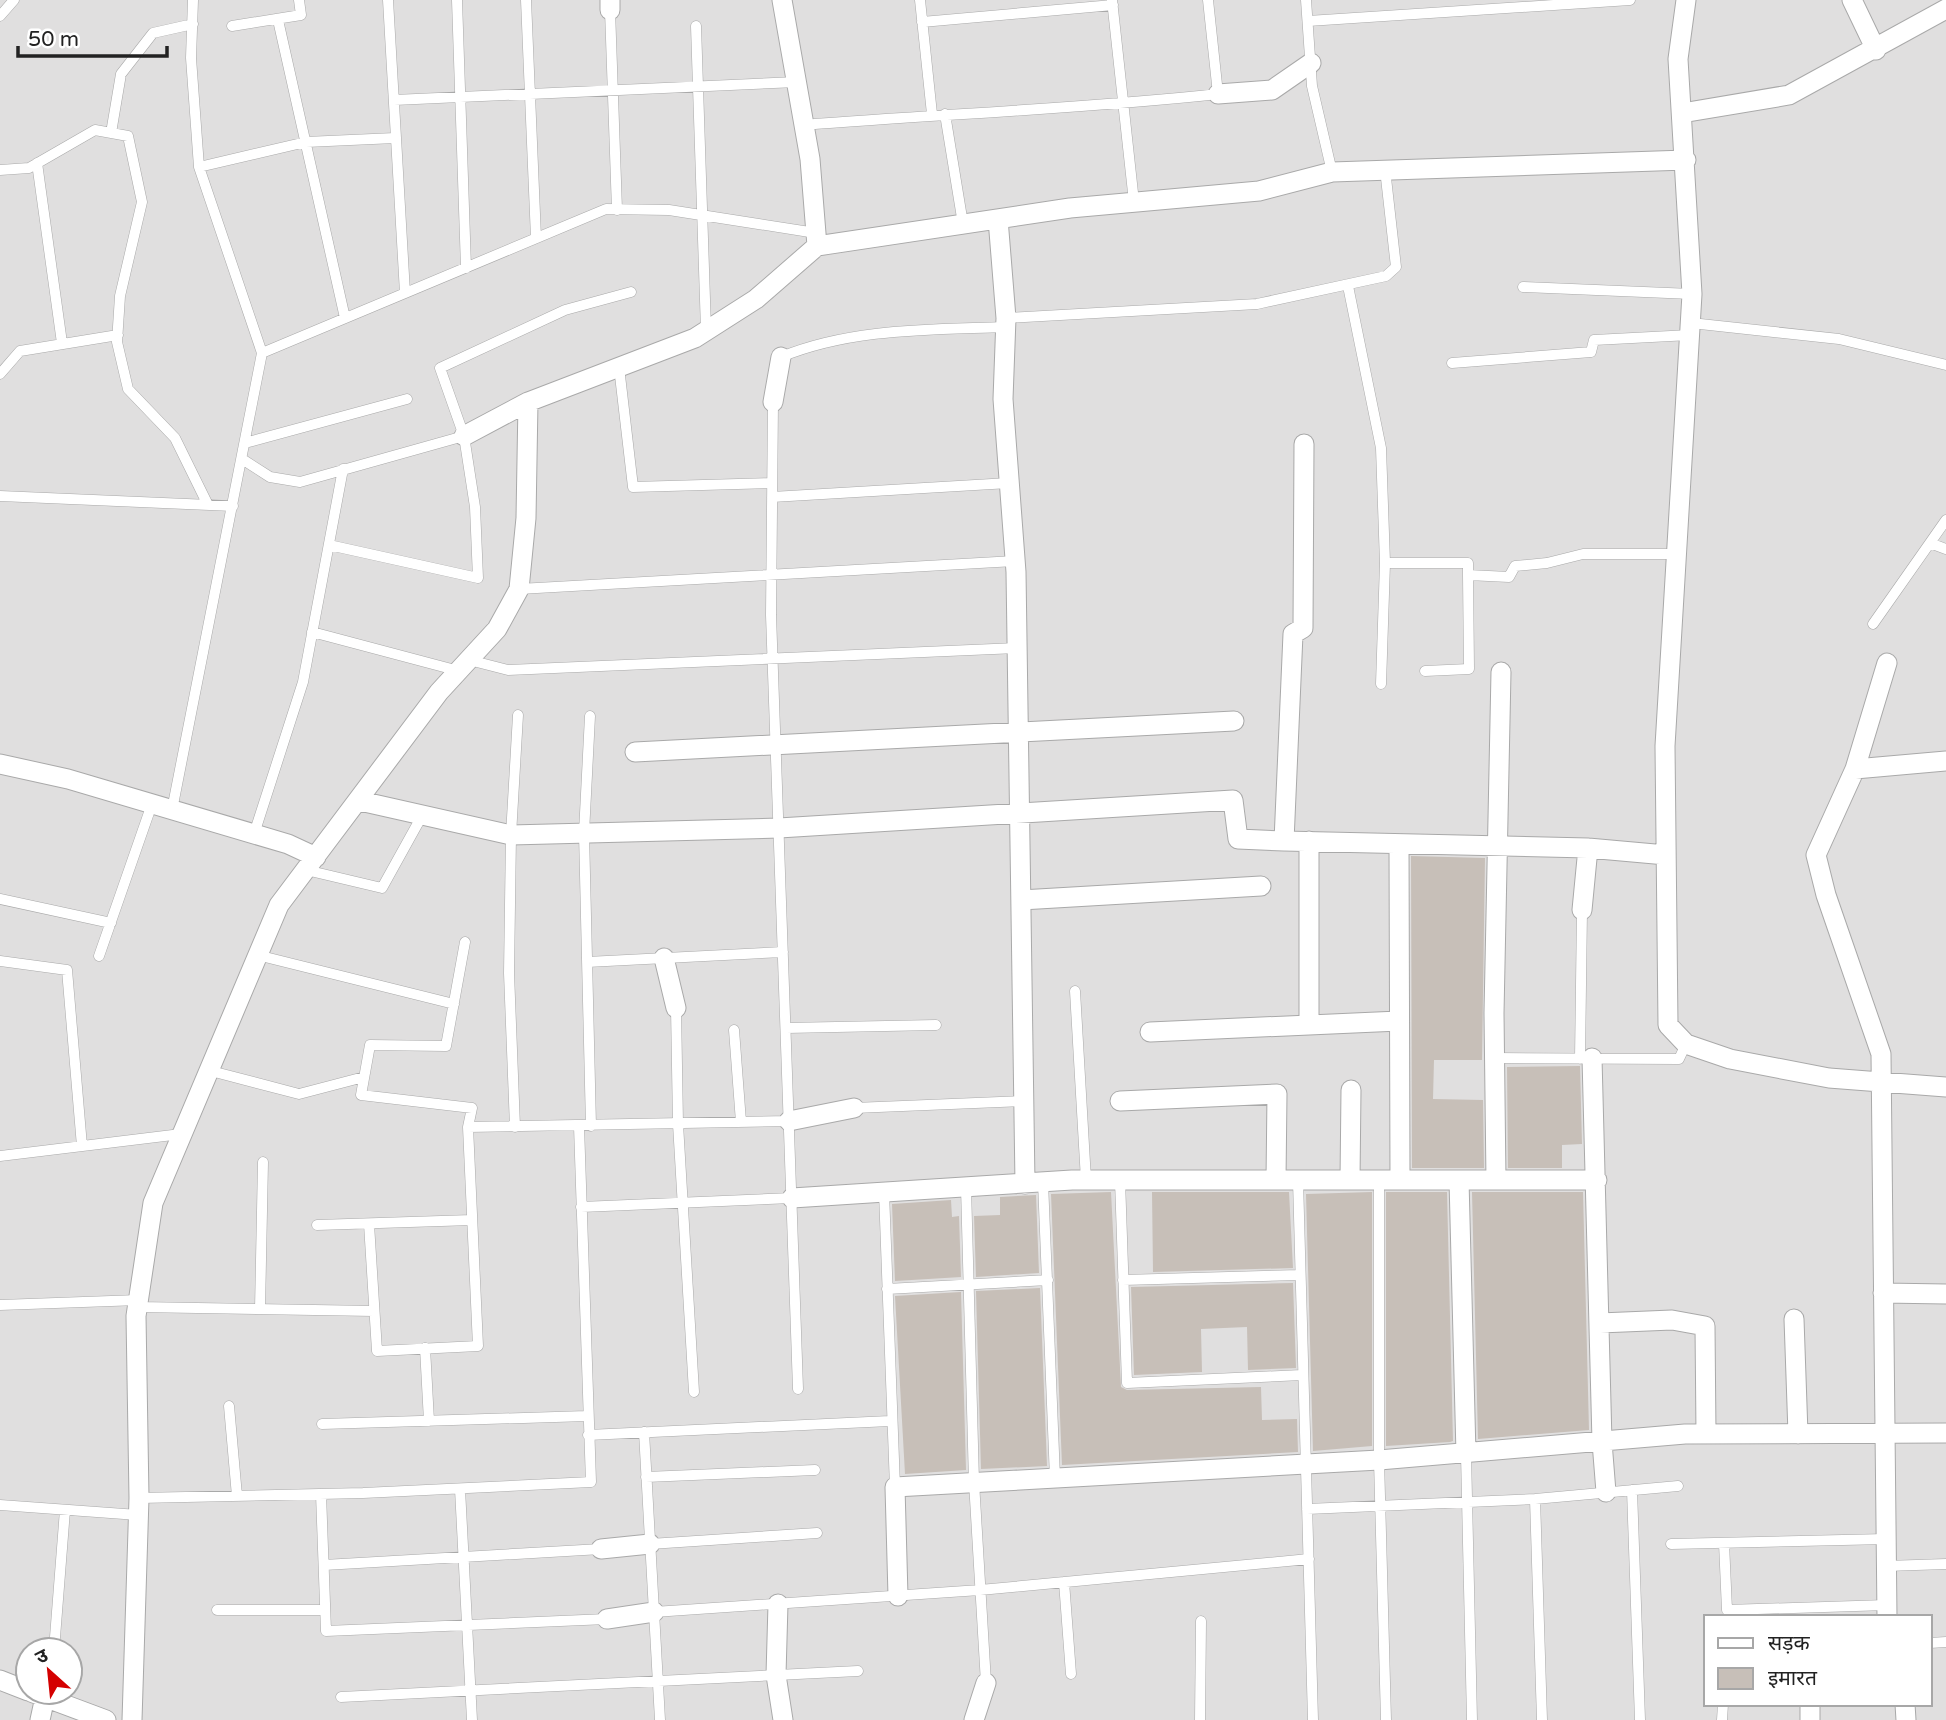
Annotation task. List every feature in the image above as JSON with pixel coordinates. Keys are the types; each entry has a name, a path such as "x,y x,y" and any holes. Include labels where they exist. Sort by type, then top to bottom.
{"street":[{"path":"782,0 804,125 817,240"},
{"path":"1686,0 1678,59 1692,294 1665,747 1668,1024 1686,1044 1743,1062 1829,1078 1946,1087"},
{"path":"1852,0 1876,50"},
{"path":"1682,113 1789,95 1876,50 1946,9"},
{"path":"1218,94 1272,90 1311,63"},
{"path":"464,436 528,402 695,338 757,299 817,240 1134,202 1259,191 1332,172 1608,165 1686,160"},
{"path":"998,219 1005,323 1003,399 1015,561 1024,1101 1034,1183"},
{"path":"773,402 780,357"},
{"path":"132,1720 138,1507 138,1303 153,1203 279,905 360,801 439,692 497,629 519,589 526,518 528,402"},
{"path":"1284,841 1293,634 1303,628 1304,444"},
{"path":"1886,1611 1879,1082 1881,1054 1826,895 1816,856 1855,769 1887,663"},
{"path":"1496,1180 1497,846 1501,672"},
{"path":"635,752 776,742 1234,721"},
{"path":"1855,769 1946,761"},
{"path":"0,764 68,779 288,844 311,863"},
{"path":"360,801 511,835 779,828 1234,800 1238,839 1588,848 1666,855"},
{"path":"1309,841 1309,1025"},
{"path":"1399,844 1399,1180"},
{"path":"1582,910 1588,848"},
{"path":"1021,901 1261,886"},
{"path":"664,958 676,1008"},
{"path":"1150,1032 1399,1021"},
{"path":"1586,1058 1597,1180 1602,1442 1606,1492"},
{"path":"1350,1180 1351,1090"},
{"path":"1120,1101 1278,1094 1276,1180"},
{"path":"789,1121 854,1108"},
{"path":"792,1198 1086,1180 1597,1180"},
{"path":"1459,1180 1466,1454"},
{"path":"1883,1293 1946,1294"},
{"path":"1794,1319 1798,1434"},
{"path":"1600,1323 1672,1321 1705,1326 1706,1434"},
{"path":"898,1596 895,1487 1379,1460 1706,1434 1946,1433"},
{"path":"601,1549 650,1544"},
{"path":"778,1604 776,1675 783,1720"},
{"path":"607,1619 654,1612"},
{"path":"974,1720 986,1684"},
{"path":"71,1706 106,1720"}],"lane":[{"path":"0,16 15,0"},
{"path":"172,810 262,353 199,167 191,58 194,0"},
{"path":"232,26 301,15 299,0"},
{"path":"388,0 405,293"},
{"path":"457,0 466,268"},
{"path":"526,0 536,238"},
{"path":"920,0 932,114"},
{"path":"804,125 932,114 1124,104 1218,94 1208,0"},
{"path":"1307,0 1312,86 1332,172"},
{"path":"1308,20 1630,0"},
{"path":"922,22 1113,2 1134,202"},
{"path":"610,5 617,210"},
{"path":"278,20 345,318"},
{"path":"111,133 121,74 153,33 193,24"},
{"path":"696,26 706,330"},
{"path":"394,100 797,82"},
{"path":"945,114 963,224"},
{"path":"0,170 29,168 95,130 128,136 142,202 120,296 118,335 128,389 175,438 208,505"},
{"path":"199,167 306,142 395,138"},
{"path":"37,163 62,343"},
{"path":"780,357 814,344 880,332 1257,304 1386,276 1396,267 1385,169"},
{"path":"262,353 606,209 669,210 817,240"},
{"path":"1348,285 1381,448 1385,563 1381,684"},
{"path":"1523,286 1692,294"},
{"path":"329,545 478,578 475,507 464,436 440,368 565,310 632,292"},
{"path":"1452,363 1591,352 1594,340 1690,329 1839,339 1946,365"},
{"path":"0,374 20,351 118,335"},
{"path":"619,366 633,487 772,483"},
{"path":"245,443 407,399"},
{"path":"773,402 773,661 798,1389"},
{"path":"242,459 270,477 300,482 464,436"},
{"path":"254,834 303,682 343,469"},
{"path":"772,497 1009,482"},
{"path":"0,496 233,506"},
{"path":"1873,624 1946,520"},
{"path":"1930,543 1946,549"},
{"path":"1468,575 1509,577 1515,566 1583,554 1677,554"},
{"path":"519,589 1015,561"},
{"path":"1385,563 1468,563 1469,668 1425,671"},
{"path":"312,632 464,665 508,670 773,661 1017,648"},
{"path":"515,1126 509,972 511,835 518,715"},
{"path":"590,716 584,833 591,1126"},
{"path":"99,956 152,804"},
{"path":"311,863 382,888 423,814"},
{"path":"0,899 111,923"},
{"path":"1582,910 1586,1058"},
{"path":"369,1224 377,1351 478,1346 467,1127 472,1108 361,1095 370,1045 446,1046 465,942"},
{"path":"587,962 783,952"},
{"path":"257,955 454,1004"},
{"path":"0,961 67,970 82,1146"},
{"path":"1075,991 1086,1180"},
{"path":"676,1008 678,1124 694,1392"},
{"path":"786,1028 936,1025"},
{"path":"734,1030 741,1122"},
{"path":"1495,1058 1679,1059 1686,1044"},
{"path":"207,1070 299,1094 364,1077"},
{"path":"854,1108 1024,1101"},
{"path":"467,1127 789,1121"},
{"path":"0,1505 65,1510 138,1507 237,1496 591,1482 579,1126"},
{"path":"0,1156 181,1134"},
{"path":"261,1309 263,1162"},
{"path":"1298,1180 1313,1720"},
{"path":"1379,1180 1379,1460 1386,1720"},
{"path":"1120,1181 1127,1383 1302,1375"},
{"path":"1034,1183 1048,1280 1055,1478"},
{"path":"966,1187 974,1482 986,1684"},
{"path":"884,1192 890,1421 895,1487"},
{"path":"581,1207 792,1198"},
{"path":"317,1225 472,1220"},
{"path":"1123,1280 1300,1275"},
{"path":"887,1289 1048,1280"},
{"path":"0,1305 138,1303 374,1311"},
{"path":"425,1349 429,1422"},
{"path":"229,1406 237,1496"},
{"path":"322,1424 587,1416"},
{"path":"588,1435 890,1421"},
{"path":"644,1432 660,1720"},
{"path":"1466,1454 1472,1720"},
{"path":"646,1477 815,1470"},
{"path":"1307,1509 1535,1499 1678,1486"},
{"path":"460,1489 472,1720"},
{"path":"1632,1490 1640,1720"},
{"path":"321,1494 326,1631 607,1619"},
{"path":"1535,1499 1542,1720"},
{"path":"55,1636 65,1510"},
{"path":"650,1544 817,1533"},
{"path":"1671,1544 1886,1539"},
{"path":"1724,1543 1727,1610 1886,1611"},
{"path":"324,1565 601,1549"},
{"path":"654,1612 980,1590 1309,1559"},
{"path":"1886,1566 1946,1564"},
{"path":"1064,1582 1071,1674"},
{"path":"218,1610 326,1610"},
{"path":"1200,1720 1201,1620"},
{"path":"341,1697 858,1671"},
{"path":"1891,1720 1906,1720"}],"shaded area":[{"path":"0,0 1946,0 1946,1720 0,1720"}],"building":[{"path":"1411,856 1485,858 1482,1060 1434,1060 1433,1099 1483,1100 1484,1168 1412,1168"},
{"path":"1580,1066 1582,1144 1562,1145 1562,1168 1508,1168 1507,1067"},
{"path":"1111,1192 1121,1387 1127,1390 1261,1387 1262,1420 1297,1419 1298,1452 1062,1465 1051,1194"},
{"path":"1152,1192 1289,1192 1293,1268 1153,1272"},
{"path":"1372,1192 1372,1446 1313,1451 1306,1194"},
{"path":"1386,1192 1447,1192 1453,1441 1450,1442 1386,1446"},
{"path":"1472,1192 1583,1192 1589,1430 1478,1439"},
{"path":"1036,1195 1039,1273 976,1277 974,1216 1000,1215 1000,1197"},
{"path":"951,1200 952,1217 959,1216 961,1277 895,1281 892,1204"},
{"path":"1293,1283 1296,1368 1248,1370 1247,1327 1201,1329 1202,1372 1134,1375 1131,1287"},
{"path":"1040,1288 1047,1466 981,1469 976,1291"},
{"path":"961,1292 966,1470 905,1474 895,1296"}]}
